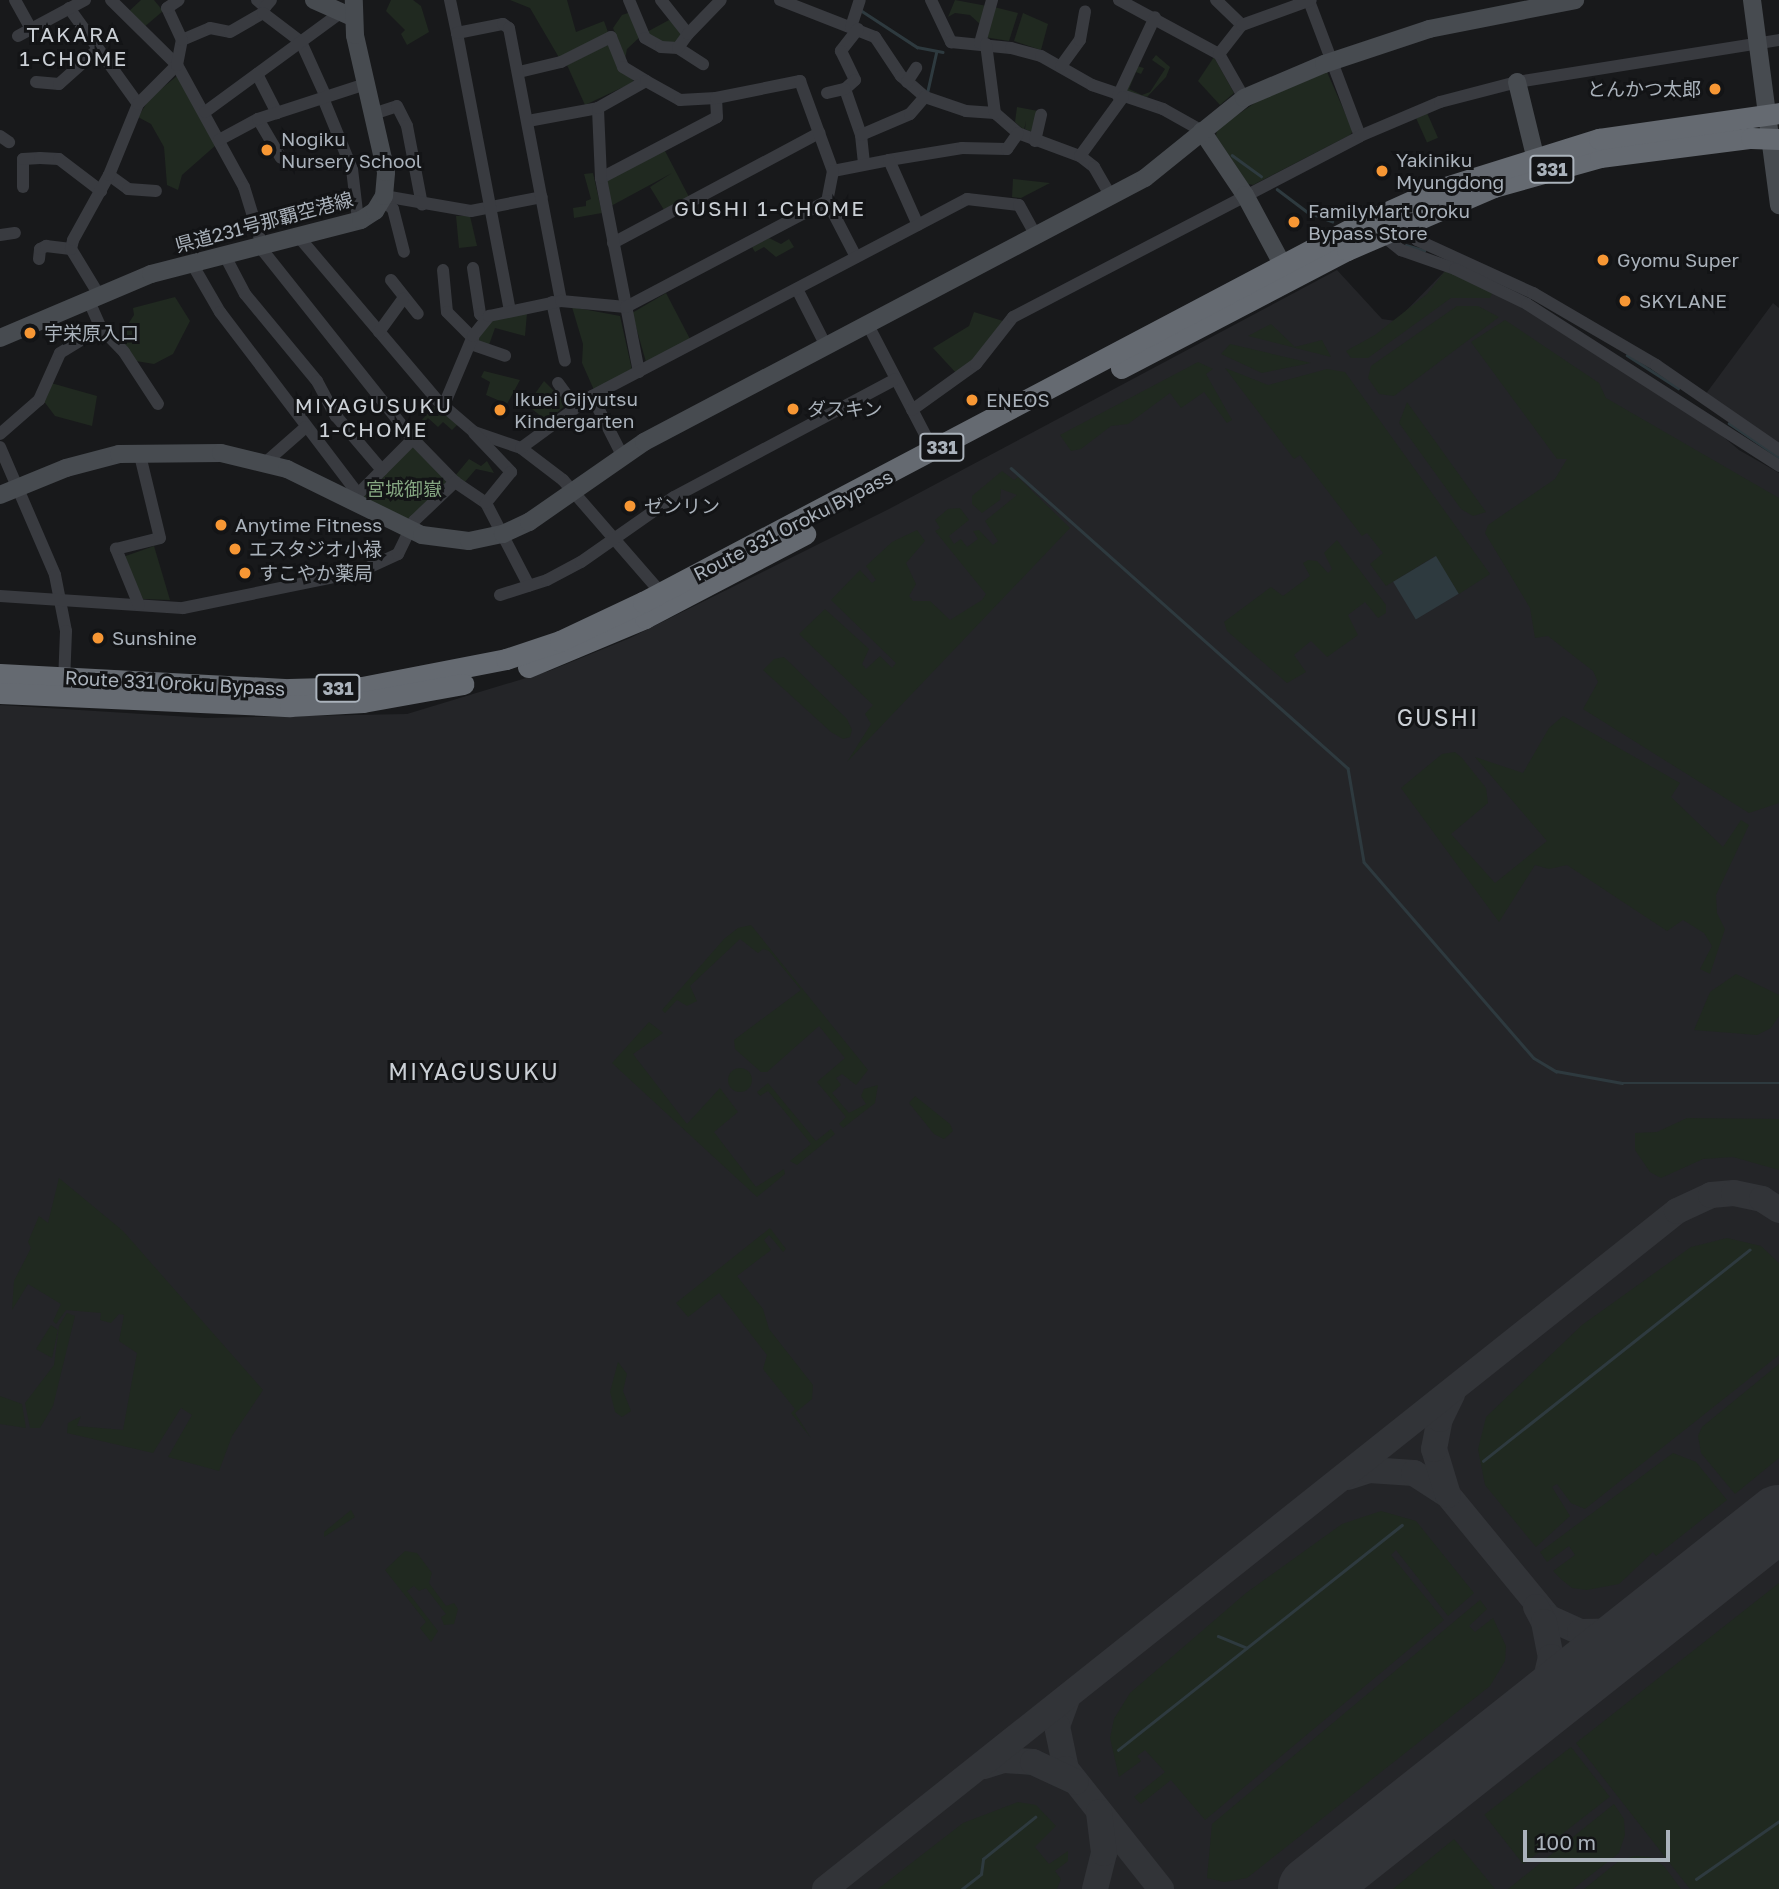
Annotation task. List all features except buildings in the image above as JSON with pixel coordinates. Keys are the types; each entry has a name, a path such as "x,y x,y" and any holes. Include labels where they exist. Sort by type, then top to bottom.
{"highway":[{"name":"Route 331 Oroku Bypass","path":"0,693 64,686 224,689 362,687 506,659 560,641 665,599 1286,272 1406,203 1535,156 1599,139 1773,114"},
{"name":"Route 331 Oroku Bypass","path":"665,599 934,452 1286,272 1526,177 1600,157 1774,139"},
{"name":"Route 331 Oroku Bypass","path":"0,674 64,686"}],"street":[{"path":"15,0 31,29"},
{"path":"18,36 85,0"},
{"path":"111,0 177,65 205,112 252,205 263,244 343,356 414,439 455,482 486,503 529,586"},
{"path":"71,248 109,175 138,104 177,65 182,40 167,8 178,0"},
{"path":"314,0 348,11"},
{"path":"450,0 510,311"},
{"path":"629,0 645,38 661,47 678,48 703,64"},
{"path":"661,0 688,34"},
{"path":"678,48 720,0"},
{"path":"780,0 875,37 907,82 925,97 965,111 995,113 1018,133 1080,156 1094,167 1111,197"},
{"path":"931,0 951,42 983,44 1041,56 1120,96 1163,109 1202,131 1245,195 1286,272"},
{"path":"992,0 983,44 995,113"},
{"path":"1119,0 1136,4 1219,54 1244,98"},
{"path":"1216,0 1242,25"},
{"path":"1219,54 1242,25 1310,0 1360,136"},
{"path":"0,495 88,461 139,452 221,453 266,462 312,479 408,530 452,541 503,534 529,522 622,455 1157,171 1244,98 1331,62 1503,6 1575,0"},
{"path":"1752,0 1758,45 1773,114 1779,205"},
{"path":"858,4 854,28 841,51 856,86 864,164"},
{"path":"182,40 210,28 230,33 264,5 301,42 352,169 358,220"},
{"path":"69,8 138,104"},
{"path":"205,112 348,11"},
{"path":"348,11 386,172 383,198 393,209 404,252"},
{"path":"1061,66 1080,40 1085,11"},
{"path":"1080,156 1120,96 1155,17"},
{"path":"457,33 503,24 509,28 542,198 565,361"},
{"path":"519,72 561,62 611,37 623,67 680,100 716,98 800,81 833,171 827,201 856,257"},
{"path":"912,410 976,364 1013,317 1360,136 1440,102 1517,82 1779,40"},
{"path":"36,82 60,84 97,50"},
{"path":"907,82 916,68"},
{"path":"257,74 277,113"},
{"path":"528,121 598,108 646,81"},
{"path":"1517,82 1535,156"},
{"path":"219,140 258,119 366,84"},
{"path":"827,93 856,86"},
{"path":"862,135 910,114 925,97"},
{"path":"601,177 717,117 716,98"},
{"path":"373,114 397,106 407,126 422,205"},
{"path":"598,108 601,177 639,372"},
{"path":"1035,141 1041,115"},
{"path":"258,119 281,158"},
{"path":"613,243 819,133"},
{"path":"833,171 962,148 1007,149 1018,133"},
{"path":"23,187 23,159 40,158 59,159 101,191"},
{"path":"889,160 918,225"},
{"path":"109,175 128,188 156,191"},
{"path":"383,198 455,210 542,198"},
{"name":"県道231号那覇空港線","path":"0,338 93,297 191,262 358,220 383,198"},
{"path":"521,448 575,405 967,199 1012,202 1019,205 1036,236"},
{"path":"444,405 472,341 485,320 510,311 557,302 626,307 827,201"},
{"path":"1406,223 1417,240 1533,293 1656,365 1779,450"},
{"path":"0,235 15,233"},
{"path":"1381,234 1401,250 1455,269 1527,304 1779,466"},
{"path":"298,236 444,405 474,432 511,472 486,503"},
{"path":"39,260 40,249 46,246 71,248"},
{"path":"71,248 93,297 101,328 124,352 158,404"},
{"path":"224,254 245,294 317,381 336,416 382,470"},
{"path":"191,262 220,312 358,495 414,439"},
{"path":"472,268 480,314 485,320"},
{"path":"443,270 447,312 472,341 505,356"},
{"path":"391,280 403,299 418,314"},
{"path":"797,289 826,346"},
{"path":"379,332 403,299"},
{"path":"868,325 934,452"},
{"path":"0,434 39,400 60,353 101,328"},
{"path":"1647,379 1656,365"},
{"path":"500,595 529,586 581,562 674,497 896,379"},
{"path":"558,383 575,405"},
{"path":"592,396 622,455"},
{"path":"266,462 306,427"},
{"path":"474,432 521,448 573,490 665,599"},
{"path":"0,447 62,600 64,686"},
{"path":"139,452 159,538 116,549 139,605"},
{"path":"0,596 183,608 359,572 390,561 408,530 455,482"}],"shaded area":[{"path":"1337,270 1382,319 1396,321 1446,270 1524,307 1695,413 1739,450 1779,473 1779,1889 0,1889 0,705 206,718 407,714 549,671 630,638 889,509"},
{"path":"1773,303 1779,308 1779,444 1705,395"},
{"path":"1436,556 1459,594 1416,619 1393,582"}],"green space":[{"path":"141,0 154,0 163,11 143,28 127,13"},
{"path":"391,0 413,0 421,6 429,32 407,45 401,34 405,30 386,11"},
{"path":"510,0 567,0 576,32 604,21 609,35 561,61 530,8"},
{"path":"955,0 987,6 981,25 970,15 955,13 948,17"},
{"path":"994,7 1018,13 1009,41 984,37"},
{"path":"631,12 641,36 627,49 625,59 613,28 622,15"},
{"path":"1023,13 1048,24 1041,50 1014,41"},
{"path":"669,20 684,34 673,47 645,33"},
{"path":"609,44 634,82 585,105 567,65"},
{"path":"1156,55 1170,67 1166,77 1147,97 1125,92 1133,65 1144,68 1141,74 1136,72 1129,89 1142,95 1150,92 1165,69 1152,60"},
{"path":"1214,57 1234,93 1220,105 1198,81"},
{"path":"1327,72 1353,131 1253,185 1248,184 1216,136 1217,129 1256,102"},
{"path":"177,76 216,145 182,175 178,190 167,185 164,147 151,124 138,117 150,98"},
{"path":"1017,107 1038,111 1034,133 1025,129 1026,121 1024,130 1015,122"},
{"path":"1427,113 1438,138 1427,143 1416,118"},
{"path":"664,149 689,197 664,210 650,187 672,173 611,206 607,178"},
{"path":"593,173 602,213 574,218 573,208 586,206 586,201 591,199 584,174"},
{"path":"1013,179 1050,183 1021,198 1012,197"},
{"path":"456,216 470,216 477,246 459,248"},
{"path":"769,238 781,244 789,239 794,247 776,257 764,247 755,252 752,247"},
{"path":"1446,270 1493,292 1490,298 1451,298 1368,358 1351,358 1346,351 1375,335 1427,294"},
{"path":"666,293 690,339 646,362 632,313"},
{"path":"175,297 190,321 173,354 154,364 136,361 119,338 134,315 133,308"},
{"path":"1457,306 1478,306 1499,317 1394,396 1379,394 1368,378 1371,366"},
{"path":"572,307 620,316 632,370 594,390 582,363 583,344"},
{"path":"974,312 1003,321 972,363 956,373 933,348 969,326"},
{"path":"527,313 525,336 495,328 489,345 476,340 491,320"},
{"path":"1505,320 1599,383 1606,398 1779,498 1779,803 1749,813 1583,709 1598,682 1593,671 1548,636 1535,638 1530,608 1485,533 1488,525 1555,479 1567,459 1557,459 1471,342"},
{"path":"1271,324 1295,347 1322,340 1331,357 1248,336"},
{"path":"1230,344 1311,363 1262,373 1221,354"},
{"path":"1198,362 1213,369 1206,374 1232,420 1227,423 1204,392 1181,408 1170,393 1128,424 1111,426 1081,449 1071,451 1060,435"},
{"path":"1225,368 1268,385 1327,369 1345,372 1490,574 1459,594 1435,556 1386,586 1370,564 1383,553 1367,533 1362,536 1300,455 1294,459"},
{"path":"484,371 520,380 507,404 486,395 490,382 481,377"},
{"path":"544,381 567,404 547,421 527,405"},
{"path":"51,383 97,396 92,426 55,416 43,400"},
{"path":"1407,402 1486,512 1473,516 1461,509 1399,423"},
{"path":"438,403 459,423 452,430 443,422 438,427 428,418 417,430 424,441 412,430"},
{"name":"宮城御嶽","path":"413,447 445,477 447,486 410,520 360,496"},
{"path":"469,459 481,466 487,461 494,473 476,469 464,483 455,476"},
{"path":"1002,471 1014,480 1018,477 1070,528 847,762 871,724 865,714 873,705 799,634 825,609 869,649 862,664 866,669 880,656 892,668 896,663 831,600 860,570 872,583 876,580 866,566 892,542 917,530 925,541 906,563 916,584 909,596 913,601 930,601 950,620 982,600 986,594 935,531 940,528 935,520 948,509 960,508 969,520 949,536 954,544 961,539 967,547 978,539 973,531 979,530 993,545 998,541 985,521 1017,495 1001,489 1000,500 982,513 972,504 972,496"},
{"path":"1337,540 1386,605 1386,613 1378,618 1365,602 1348,615 1358,635 1327,657 1311,641 1294,655 1306,672 1287,683 1227,631 1224,622 1271,587 1283,596 1310,576 1303,563 1308,560 1317,561 1328,573 1332,569 1324,553"},
{"path":"154,546 170,600 143,599 123,557"},
{"path":"784,657 847,719 852,730 850,737 843,739 831,732 763,670 774,659"},
{"path":"1563,716 1680,783 1671,797 1723,847 1741,820 1749,825 1716,895 1717,913 1725,929 1710,974 1700,969 1712,946 1704,933 1683,920 1667,931 1567,865 1549,869 1535,865 1499,922 1401,788 1442,754 1455,752 1462,758 1486,788 1488,803 1451,834 1495,883 1547,841 1475,757 1523,773 1549,728"},
{"path":"751,925 868,1070 856,1085 842,1074 836,1078 841,1085 832,1093 849,1113 866,1104 861,1096 864,1089 878,1085 875,1103 843,1128 839,1124 846,1117 817,1082 845,1058 819,1026 767,1072 761,1072 735,1049 734,1040 801,990 769,951 763,949 758,953 740,939 690,986 697,1001 687,1006 677,1000 665,1013 662,1010 724,939 738,928"},
{"path":"1736,974 1779,995 1779,1016 1771,1028 1757,1035 1694,1030 1710,992"},
{"path":"649,1022 663,1033 633,1054 687,1124 720,1088 738,1112 714,1132 756,1187 784,1169 785,1174 757,1197 612,1063"},
{"path":"740,1068 751,1075 752,1080 745,1091 740,1092 729,1085 728,1080 735,1069"},
{"path":"768,1083 816,1141 831,1129 835,1134 797,1165 790,1161 811,1144 768,1091 760,1096 757,1092"},
{"path":"915,1096 950,1124 953,1131 944,1139 934,1134 909,1103"},
{"path":"1687,1118 1779,1119 1779,1170 1733,1157 1703,1159 1661,1178 1650,1172 1635,1150 1635,1133 1657,1132"},
{"path":"59,1178 123,1231 263,1390 232,1436 219,1471 168,1457 192,1415 181,1408 153,1453 67,1433 68,1423 81,1416 77,1426 123,1430 137,1353 119,1341 124,1315 119,1314 111,1323 100,1320 101,1313 66,1310 56,1324 53,1321 61,1304 28,1284 12,1310 14,1281 31,1248 28,1242 39,1216 48,1223"},
{"path":"770,1228 786,1249 783,1252 769,1235 764,1240 771,1250 737,1276 763,1309 769,1329 813,1385 812,1399 795,1413 811,1438 791,1413 795,1409 763,1369 767,1355 719,1293 688,1317 676,1303"},
{"path":"1727,1238 1761,1246 1779,1263 1779,1355 1585,1509 1571,1503 1557,1484 1552,1487 1570,1516 1536,1547 1485,1485 1478,1449 1486,1417 1582,1325 1691,1247"},
{"path":"67,1313 75,1316 53,1406 40,1428 30,1428 25,1403 54,1365 59,1326"},
{"path":"51,1325 58,1330 52,1358 36,1349"},
{"path":"618,1362 627,1374 623,1391 631,1411 622,1417 615,1412 610,1392"},
{"path":"1779,1364 1779,1458 1735,1494 1701,1453 1698,1436 1702,1427"},
{"path":"0,1396 22,1404 26,1428 0,1424"},
{"path":"1673,1453 1696,1462 1727,1500 1656,1556 1653,1552 1619,1584 1587,1590 1572,1588 1562,1580 1553,1571 1575,1555 1569,1546 1547,1562 1540,1552"},
{"path":"351,1510 355,1517 324,1537 324,1532"},
{"path":"1381,1511 1416,1521 1474,1593 1448,1616 1396,1550 1391,1555 1444,1620 1205,1820 1171,1780 1141,1804 1134,1797 1165,1772 1145,1750 1137,1756 1141,1761 1119,1777 1110,1738 1114,1719 1130,1693 1246,1593 1342,1524"},
{"path":"405,1551 417,1553 432,1573 429,1583 446,1606 454,1603 458,1609 454,1624 444,1625 441,1617 446,1614 426,1588 419,1591 414,1586 407,1591 438,1631 431,1642 420,1628 426,1622 385,1570"},
{"path":"1779,1583 1779,1889 1690,1889 1576,1743"},
{"path":"1480,1600 1487,1609 1469,1626 1475,1632 1493,1618 1506,1646 1505,1661 1490,1686 1247,1878 1224,1882 1207,1878 1212,1824"},
{"path":"1571,1747 1610,1797 1523,1864 1484,1815"},
{"path":"1018,1802 1036,1805 1056,1826 1035,1847 1049,1864 1068,1851 1068,1861 1055,1871 1061,1879 1057,1889 878,1889 963,1823"},
{"path":"1614,1804 1624,1819 1625,1835 1619,1853 1573,1889 1508,1889"},
{"path":"1454,1839 1495,1889 1393,1889"},
{"path":"1635,1856 1650,1857 1664,1866 1681,1889 1584,1889 1620,1860"}],"waterway":[{"path":"862,11 917,47 943,52"},
{"path":"927,93 936,53"},
{"path":"1232,155 1261,176"},
{"path":"1277,189 1308,212 1332,221"},
{"path":"1406,245 1424,250"},
{"path":"1627,355 1678,388"},
{"path":"1729,423 1779,457"},
{"path":"1011,468 1348,768 1364,862 1534,1058 1556,1071 1622,1083 1779,1083"},
{"path":"1483,1461 1749,1250"},
{"path":"1118,1750 1402,1525"},
{"path":"1218,1636 1247,1648"},
{"path":"962,1889 981,1874 983,1859 1035,1817"},
{"path":"1696,1879 1779,1821"}],"taxiway":[{"path":"825,1889 1677,1211 1711,1195 1734,1193 1762,1199 1779,1210"},
{"path":"1448,1495 1434,1449 1440,1419 1452,1394"},
{"path":"1348,1477 1369,1470 1414,1473 1448,1495 1549,1618 1580,1632 1637,1631"},
{"path":"1536,1607 1544,1622 1551,1657 1539,1708"},
{"path":"1068,1696 1057,1726 1066,1769 1161,1889"},
{"path":"984,1766 1004,1760 1033,1762 1076,1782"},
{"path":"1095,1889 1104,1853 1099,1812"}],"runway":[{"path":"1311,1889 1779,1518"}],"place":[{"name":"とんかつ太郎","path":"1715,89"},
{"name":"Nogiku Nursery School","path":"267,150"},
{"name":"Yakiniku Myungdong","path":"1382,171"},
{"name":"FamilyMart Oroku Bypass Store","path":"1294,222"},
{"name":"Gyomu Super","path":"1603,260"},
{"name":"SKYLANE","path":"1625,301"},
{"name":"宇栄原入口","path":"30,333"},
{"name":"ENEOS","path":"972,400"},
{"name":"ダスキン","path":"793,409"},
{"name":"Ikuei Gijyutsu Kindergarten","path":"500,410"},
{"name":"ゼンリン","path":"630,506"},
{"name":"Anytime Fitness","path":"221,525"},
{"name":"エスタジオ小禄","path":"235,549"},
{"name":"すこやか薬局","path":"245,573"},
{"name":"Sunshine","path":"98,638"}],"district":[{"name":"TAKARA 1-CHOME","path":"74,46"},
{"name":"GUSHI 1-CHOME","path":"770,208"},
{"name":"MIYAGUSUKU 1-CHOME","path":"374,417"},
{"name":"GUSHI","path":"1438,717"},
{"name":"MIYAGUSUKU","path":"474,1071"}]}
